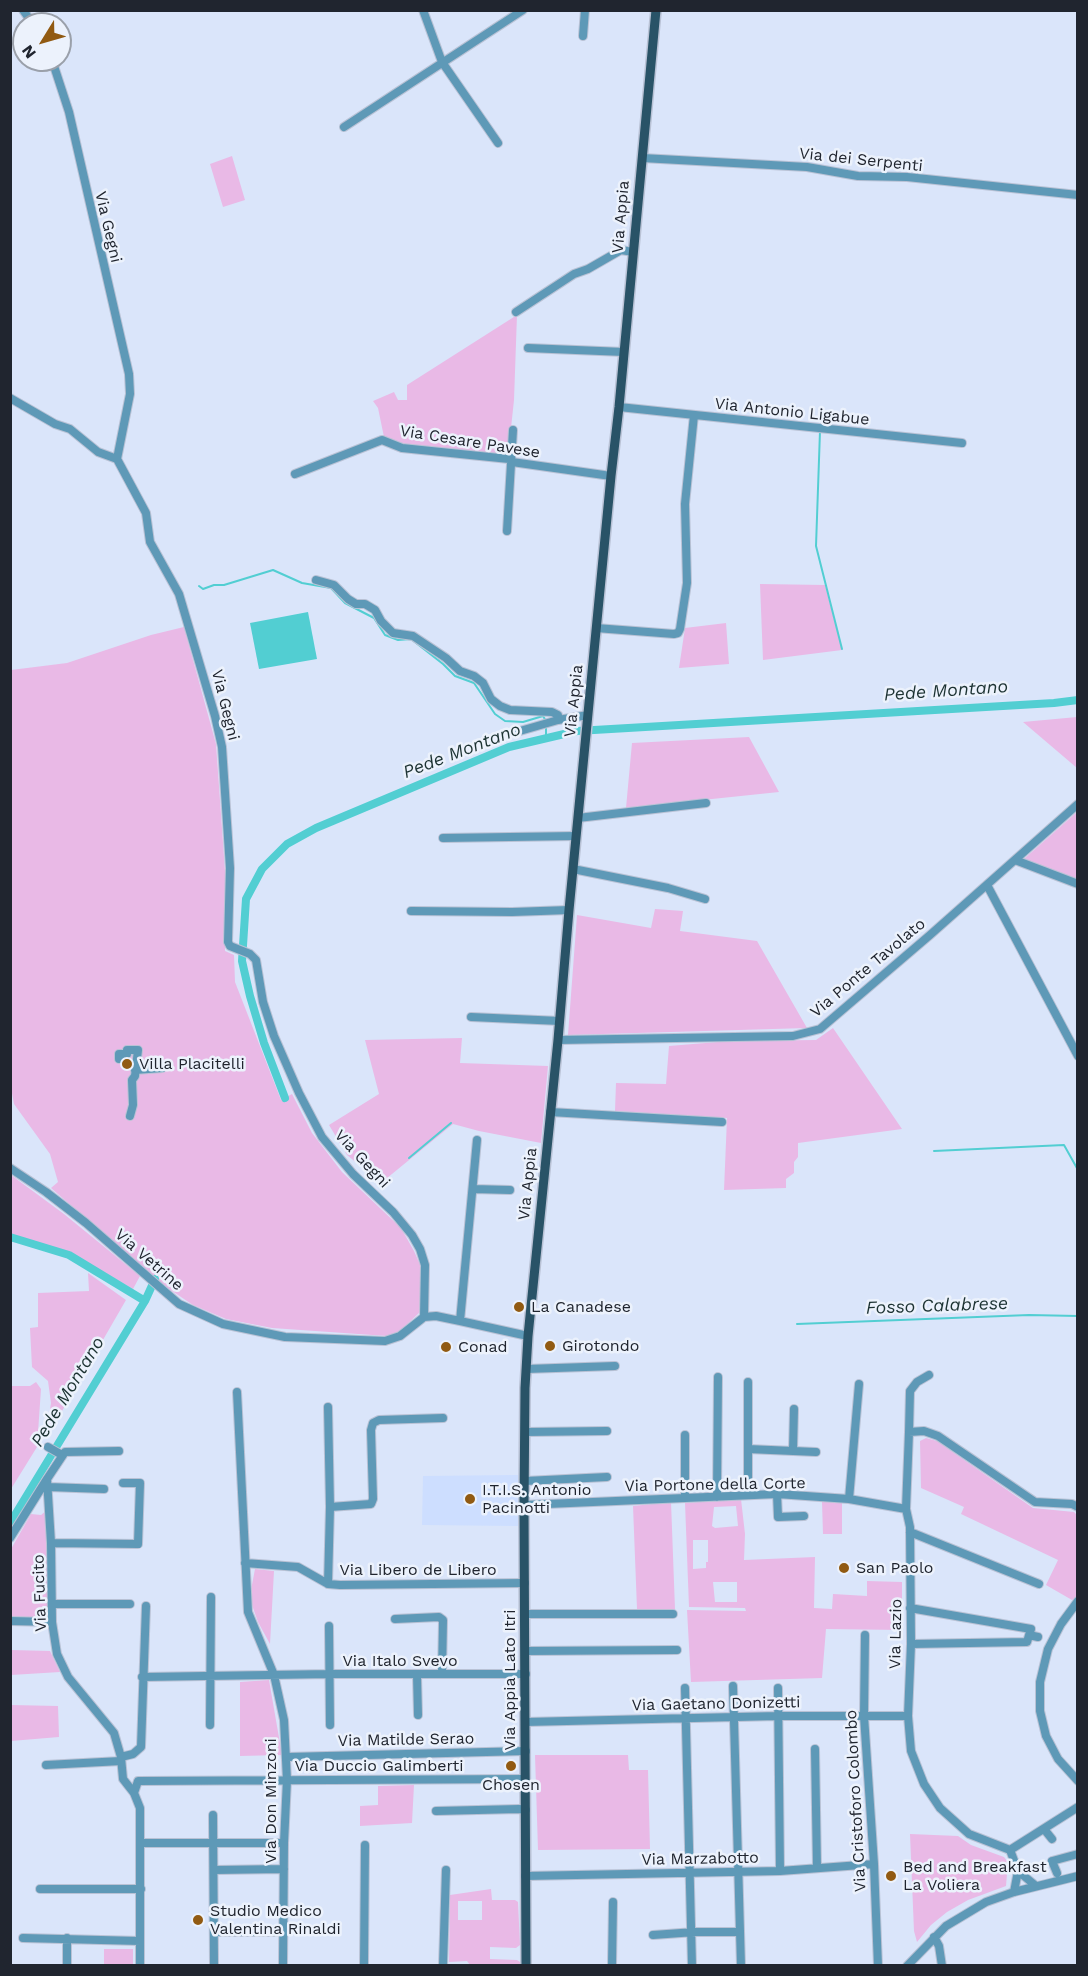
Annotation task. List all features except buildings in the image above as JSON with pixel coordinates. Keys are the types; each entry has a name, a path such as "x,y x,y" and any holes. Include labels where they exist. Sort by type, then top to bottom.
{"main road":[{"name":"Via Appia","path":"525,1394 528,1336 560,1021 568,910 611,476 620,407 656,10"},
{"name":"Via Appia Lato Itri","path":"525,1394 526,1965"}],"street":[{"path":"423,10 441,62 498,143"},
{"path":"344,127 523,10"},
{"path":"583,36 585,10"},
{"name":"Via Gegni","path":"56,72 69,112 93,225 129,374 130,394 117,459 146,513 150,542 179,594 222,747 230,868 228,942 230,946 250,954 256,960 263,1002 274,1036 299,1093 322,1137 353,1174 393,1212 420,1249 425,1265 424,1317"},
{"name":"Via dei Serpenti","path":"642,158 807,167 858,176 907,177 1077,195"},
{"path":"516,312 574,274 588,269 621,250 633,252"},
{"path":"528,348 624,352"},
{"path":"10,398 55,424 70,429 98,452 117,459"},
{"name":"Via Antonio Ligabue","path":"620,407 962,443"},
{"path":"596,628 674,634 680,629 687,583 685,504 694,415"},
{"path":"507,531 513,430"},
{"name":"Via Cesare Pavese","path":"295,474 382,440 402,448 509,459 512,462 611,476"},
{"path":"316,580 334,585 356,604 365,604 375,610 381,621 393,633 413,636 446,658 460,671 474,676 483,683 491,699 500,706 510,710 552,712 558,715 558,720"},
{"path":"513,732 558,720 588,716"},
{"path":"578,818 706,803"},
{"name":"Via Ponte Tavolato","path":"558,1040 793,1036 820,1029 1077,804"},
{"path":"443,838 576,836"},
{"path":"1015,860 1077,884"},
{"path":"573,869 668,888 705,899"},
{"path":"987,885 1077,1056"},
{"path":"411,911 568,910"},
{"path":"471,1017 560,1021"},
{"path":"119,1059 119,1054 127,1054 127,1050 138,1050 132,1080 133,1105 130,1116"},
{"path":"135,1070 162,1068"},
{"path":"550,1112 722,1122"},
{"path":"460,1321 477,1140"},
{"name":"Via Vetrine","path":"10,1168 86,1223 179,1304 223,1324 285,1336 385,1341 400,1336 424,1317"},
{"path":"473,1188 510,1190"},
{"path":"424,1317 436,1316 528,1336"},
{"path":"526,1369 615,1365"},
{"name":"Via Lazio","path":"929,1375 917,1382 910,1391 906,1509 910,1532 911,1644 908,1716 911,1751 924,1784 940,1808 969,1834 1010,1850"},
{"path":"717,1497 718,1377"},
{"path":"748,1382 748,1495"},
{"path":"849,1498 859,1384"},
{"name":"Via Don Minzoni","path":"237,1392 248,1612 274,1675 284,1720 287,1757 283,1965"},
{"path":"327,1407 330,1507 328,1584"},
{"path":"793,1451 794,1409"},
{"path":"330,1507 371,1504 373,1499 371,1430 374,1423 379,1420 443,1418"},
{"path":"525,1432 607,1431"},
{"path":"909,1432 924,1431 938,1436 1035,1502 1072,1504 1077,1507"},
{"path":"685,1435 685,1498"},
{"path":"48,1447 62,1454 119,1451"},
{"path":"748,1449 816,1452"},
{"path":"10,1538 47,1483 62,1454"},
{"path":"525,1481 607,1477"},
{"path":"47,1483 104,1489"},
{"name":"Via Fucito","path":"47,1483 51,1543 52,1622 57,1654 68,1677 114,1733 121,1759 123,1779 134,1793 140,1808 140,1965"},
{"path":"51,1543 138,1544 140,1483 123,1483"},
{"path":"777,1494 778,1517 804,1516"},
{"name":"Via Portone della Corte","path":"524,1505 777,1494 849,1498 906,1509"},
{"path":"910,1532 1040,1584"},
{"name":"Via Libero de Libero","path":"244,1563 298,1567 328,1584 525,1583"},
{"path":"210,1725 211,1597"},
{"path":"1077,1602 1060,1624 1048,1649 1040,1682 1040,1711 1046,1736 1058,1759 1077,1781"},
{"path":"53,1604 130,1604"},
{"path":"46,1765 121,1759 133,1754 141,1747 146,1606"},
{"path":"910,1608 1031,1629 1027,1642 911,1644"},
{"path":"525,1614 673,1614"},
{"path":"395,1619 439,1617 443,1620 442,1674"},
{"path":"10,1622 52,1622"},
{"path":"329,1626 330,1725"},
{"name":"Via Cristoforo Colombo","path":"865,1635 864,1716 878,1965"},
{"path":"1029,1635 1038,1637"},
{"path":"525,1651 677,1650"},
{"name":"Via Italo Svevo","path":"142,1677 526,1674"},
{"path":"417,1676 418,1715"},
{"path":"733,1686 741,1965"},
{"path":"685,1688 692,1965"},
{"path":"778,1688 780,1871"},
{"name":"Via Gaetano Donizetti","path":"525,1722 778,1716 908,1716"},
{"path":"815,1749 817,1868"},
{"name":"Via Matilde Serao","path":"287,1757 526,1751"},
{"name":"Via Duccio Galimberti","path":"134,1793 138,1781 525,1779"},
{"path":"1036,1886 1018,1871 1010,1850 1077,1807"},
{"path":"436,1811 526,1810"},
{"path":"213,1815 214,1965"},
{"path":"1044,1829 1052,1839"},
{"path":"140,1843 284,1843"},
{"path":"364,1965 365,1845"},
{"path":"1057,1873 1052,1861 1077,1854"},
{"name":"Via Marzabotto","path":"525,1876 780,1871 874,1864"},
{"path":"214,1870 284,1869"},
{"path":"443,1965 446,1870"},
{"path":"1014,1892 1018,1871"},
{"path":"910,1964 945,1926 986,1902 1014,1892 1077,1876"},
{"path":"40,1889 141,1889"},
{"path":"612,1965 613,1902"},
{"path":"214,1932 283,1932"},
{"path":"653,1935 740,1932"},
{"path":"934,1936 939,1946 942,1965"},
{"path":"23,1938 140,1941"},
{"path":"67,1938 67,1965"}],"shaded area":[{"path":"232,156 245,200 223,207 210,164"},
{"path":"517,315 514,400 508,456 401,445 384,437 378,408 373,401 394,392 398,400 407,400 407,385"},
{"path":"760,584 825,585 842,650 763,660"},
{"path":"308,612 317,659 259,669 250,623"},
{"path":"726,623 729,664 679,668 685,628"},
{"path":"184,627 216,744 225,871 225,951 234,955 235,982 281,1100 292,1094 312,1133 342,1172 401,1228 422,1269 420,1312 400,1331 387,1336 272,1328 226,1319 193,1305 160,1283 51,1188 58,1182 50,1154 14,1104 11,1088 11,670 67,663 151,635"},
{"path":"1077,717 1077,768 1023,722"},
{"path":"749,737 779,792 626,808 632,743"},
{"path":"1077,812 1077,881 1025,860 1025,858"},
{"path":"655,909 683,911 680,931 757,941 807,1028 568,1035 577,915 651,928"},
{"path":"833,1028 902,1129 798,1143 798,1157 794,1162 794,1173 786,1179 786,1188 724,1190 727,1118 615,1111 616,1083 666,1084 669,1046 730,1041 816,1040"},
{"path":"462,1038 460,1063 548,1066 541,1143 453,1124 381,1183 347,1155 329,1125 379,1094 365,1040"},
{"path":"11,1175 64,1214 140,1276 133,1289 71,1253 11,1236"},
{"path":"88,1273 126,1300 47,1437 51,1403 48,1381 32,1367 30,1328 38,1327 38,1293 89,1291"},
{"path":"36,1382 41,1389 37,1447 11,1489 11,1386 30,1386"},
{"path":"926,1438 937,1441 1033,1508 1074,1512 1077,1515 1077,1596 1072,1600 1046,1585 1058,1560 961,1514 964,1507 921,1488 920,1441"},
{"name":"I.T.I.S. Antonio Pacinotti","path":"518,1475 518,1526 422,1525 423,1476"},
{"path":"741,1499 745,1534 744,1560 815,1557 814,1608 832,1609 833,1594 867,1596 867,1581 902,1582 902,1630 826,1629 822,1678 691,1682 687,1610 746,1611 745,1608 689,1607 685,1503","holes":["736,1506 738,1526 715,1528 712,1526 714,1507","693,1540 708,1540 706,1568 693,1569","713,1582 737,1582 737,1602 715,1602"]},
{"path":"671,1502 675,1609 637,1609 633,1506"},
{"path":"822,1502 842,1502 842,1534 823,1534"},
{"path":"47,1510 49,1615 46,1619 11,1619 11,1549 31,1514 41,1515"},
{"path":"255,1569 274,1571 270,1644 252,1605 251,1590"},
{"path":"11,1650 50,1651 60,1672 11,1675"},
{"path":"269,1680 282,1755 240,1756 240,1682"},
{"path":"11,1705 58,1706 59,1737 11,1741"},
{"path":"535,1755 628,1755 629,1770 648,1770 650,1849 538,1850"},
{"path":"414,1785 412,1823 360,1826 360,1806 378,1805 378,1786"},
{"path":"910,1834 958,1836 971,1845 1004,1857 1008,1862 1006,1886 968,1900 947,1912 931,1925 917,1942 914,1931"},
{"path":"491,1889 492,1900 518,1902 520,1945 516,1948 490,1947 490,1959 517,1960 520,1965 470,1965 467,1961 449,1962 450,1895","holes":["458,1901 482,1901 482,1920 458,1920"]},
{"path":"104,1949 133,1949 133,1965 104,1965"}],"waterway":[{"path":"820,431 816,546 842,649"},
{"path":"199,586 203,589 214,585 224,585 273,570 302,583 331,588 345,603 374,618 385,635 398,640 411,639 455,676 474,683 495,714 505,721 523,722 543,716 546,721"},
{"name":"Pede Montano","path":"285,1098 264,1043 242,961 246,899 262,869 287,844 316,828 509,747 577,731 1078,700"},
{"path":"546,727 546,738"},
{"path":"409,1158 451,1123"},
{"path":"934,1151 1064,1145 1078,1170"},
{"path":"10,1237 69,1255 145,1301"},
{"name":"Pede Montano","path":"10,1523 145,1301 155,1279"},
{"name":"Fosso Calabrese","path":"797,1324 1029,1315 1078,1316"}],"place":[{"name":"Villa Placitelli","path":"127,1064"},
{"name":"La Canadese","path":"519,1307"},
{"name":"Girotondo","path":"550,1346"},
{"name":"Conad","path":"446,1347"},
{"name":"I.T.I.S. Antonio Pacinotti","path":"470,1499"},
{"name":"San Paolo","path":"844,1568"},
{"name":"Chosen","path":"511,1766"},
{"name":"Bed and Breakfast La Voliera","path":"891,1876"},
{"name":"Studio Medico Valentina Rinaldi","path":"198,1920"}]}
